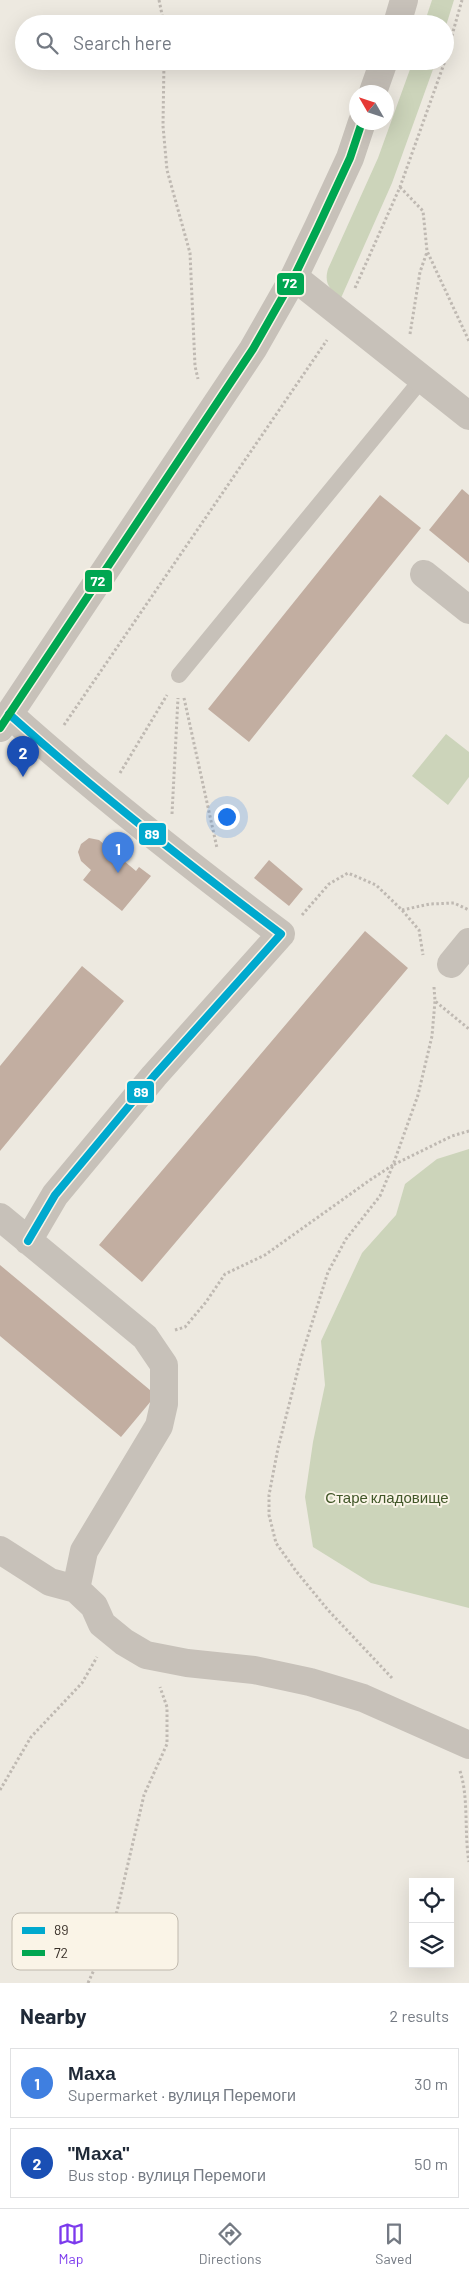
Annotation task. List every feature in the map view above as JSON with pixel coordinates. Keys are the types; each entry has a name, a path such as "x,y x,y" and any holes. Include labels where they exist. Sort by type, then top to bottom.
{"street":[{"path":"400,15 404,0"},
{"path":"375,85 381,70"},
{"path":"28,1241 55,1195 154,1076 281,934 170,850 48,749 4,721 253,349 294,276 350,158 359,130"},
{"path":"294,276 469,416"},
{"path":"424,574 469,610"},
{"path":"442,971 469,942"},
{"path":"0,1217 145,1337 164,1365 164,1404 159,1426 84,1551 76,1589"},
{"path":"0,1550 50,1582 76,1589 94,1606 102,1624 135,1649 187,1663 254,1670 310,1682 363,1698 463,1754"}],"lane":[{"path":"180,675 414,372"}],"path":[{"path":"159,0 162,15"},
{"path":"454,29 462,0"},
{"path":"164,70 163,126 167,170 190,253 195,366 205,422"},
{"path":"48,749 343,315 400,187 442,70"},
{"path":"400,187 424,211 427,251 469,341"},
{"path":"414,372 420,272 427,251"},
{"path":"105,797 180,675"},
{"path":"170,850 180,675"},
{"path":"180,675 226,893"},
{"path":"281,934 306,911 328,884 348,873 376,885 402,910 419,930 424,957"},
{"path":"402,910 430,904 454,903 469,910"},
{"path":"394,1681 328,1610 276,1543 270,1515 269,1495 278,1448 301,1358 328,1272 346,1239 380,1196 418,1096 432,1036 436,1000 442,971"},
{"path":"436,1000 469,1029"},
{"path":"145,1337 185,1327 206,1302 225,1274 265,1255 393,1165 452,1136 469,1131"},
{"path":"0,1790 31,1737 82,1683 106,1642 135,1649 154,1669 167,1707 167,1744 144,1795 116,1913"},
{"path":"463,1754 466,1845 469,1862"},
{"path":"88,1983 94,1970"}],"green space":[{"path":"432,0 454,0 449,15 427,15"},
{"path":"410,70 433,70 392,183 341,298 328,285 328,269 378,158 388,130 394,130 394,114"},
{"path":"446,734 469,752 469,777 448,805 412,776"},
{"name":"Старе кладовище","path":"469,1149 469,1608 371,1583 313,1547 305,1497 313,1442 325,1385 321,1341 362,1253 396,1215 405,1184 437,1159"}],"building":[{"path":"462,489 469,495 469,563 429,530"},
{"path":"380,495 421,528 249,742 208,709"},
{"path":"89,838 99,840 136,871 139,867 151,876 122,911 83,880 91,870 81,861 78,852 81,844"},
{"path":"269,860 303,889 289,906 254,878"},
{"path":"365,931 408,968 142,1282 99,1245"},
{"path":"82,966 124,1001 0,1151 0,1066"},
{"path":"0,1265 156,1395 121,1437 0,1336"}],"transit line":[{"name":"72","path":"0,728 253,349 294,277 350,158 359,130"},
{"name":"89","path":"9,714 143,827 281,934 154,1076 55,1195 28,1241"}],"place":[{"name":"\"Маха\"","path":"23,777"},
{"name":"Маха","path":"118,873"}]}
